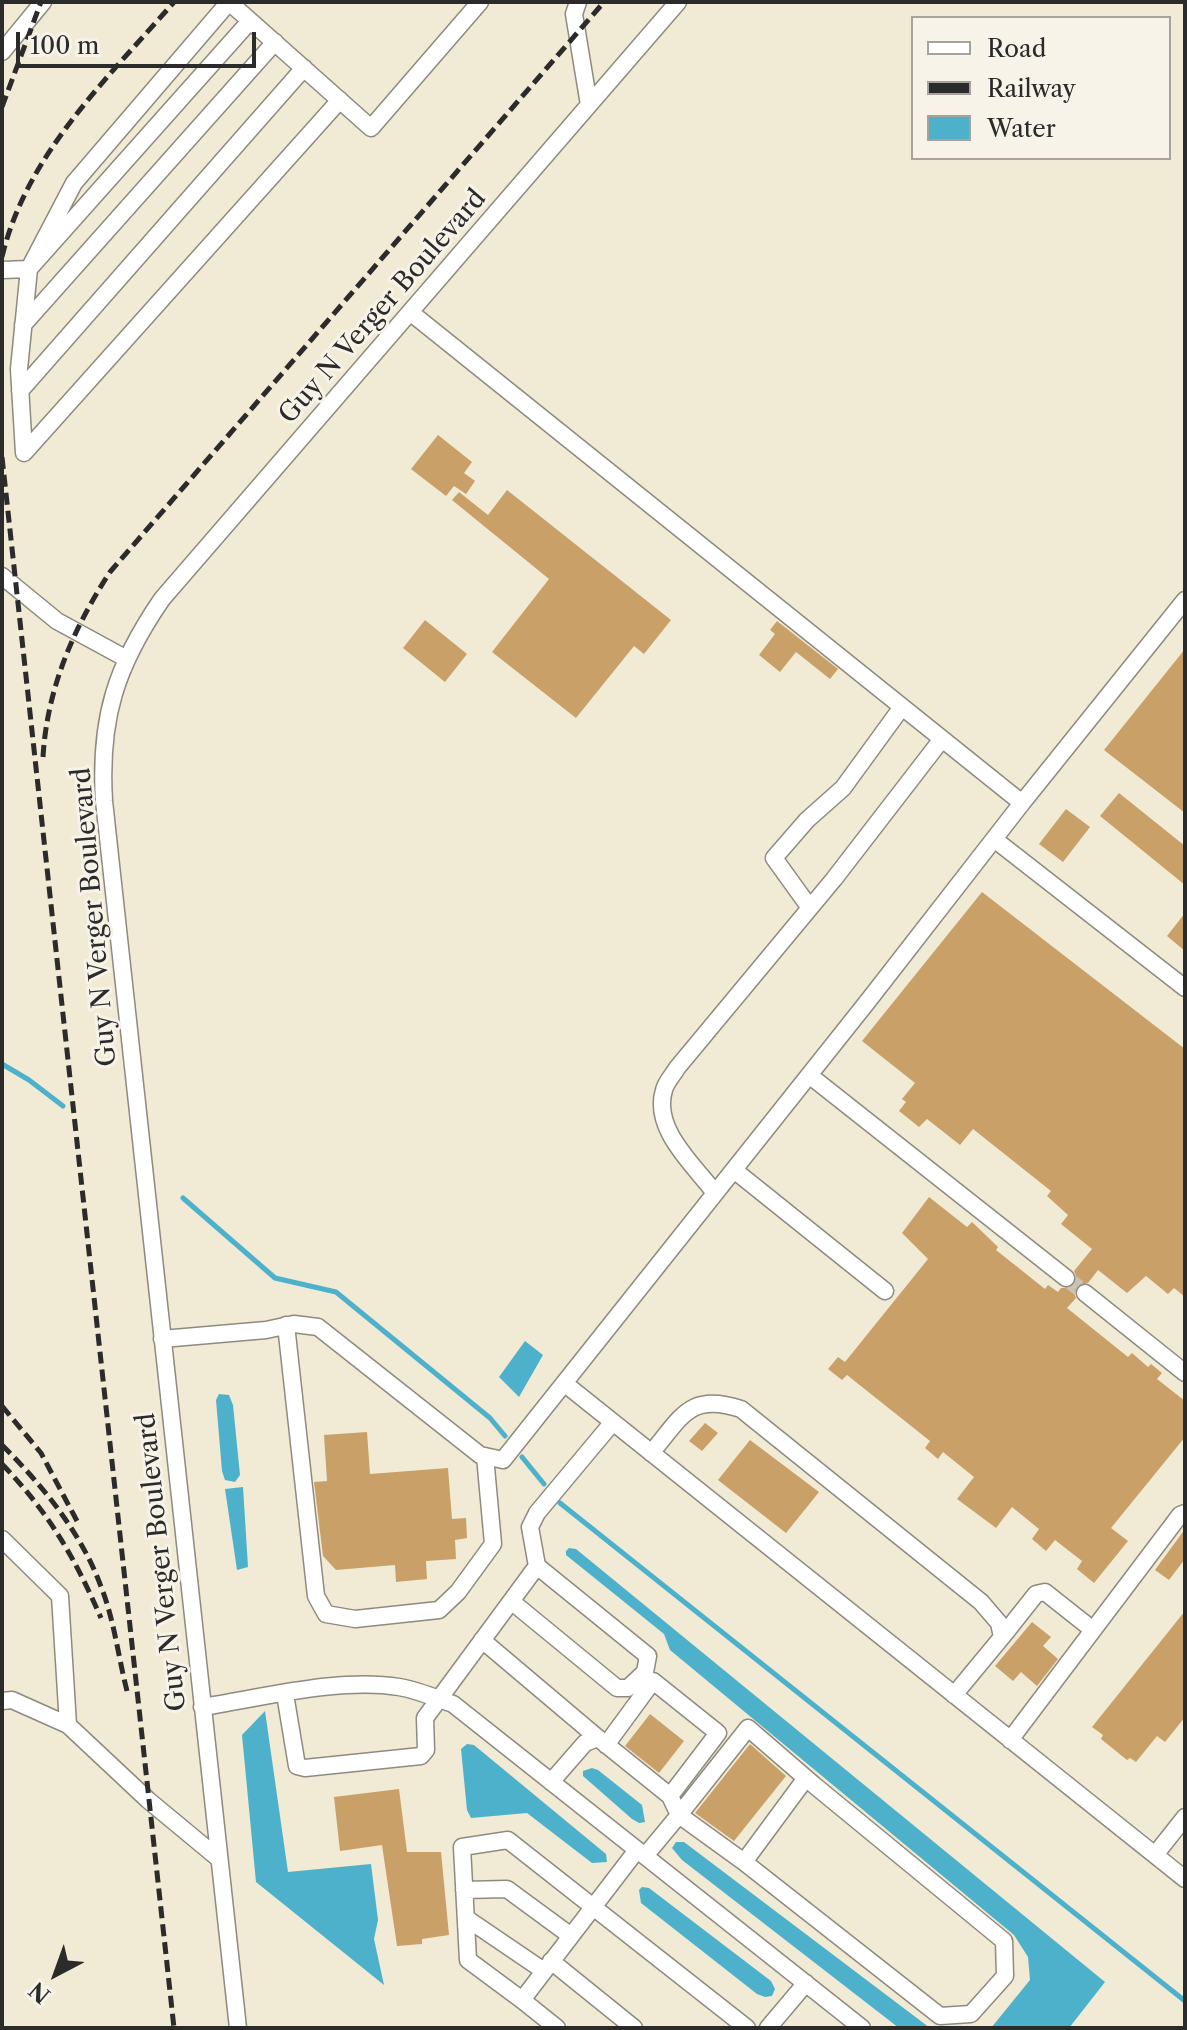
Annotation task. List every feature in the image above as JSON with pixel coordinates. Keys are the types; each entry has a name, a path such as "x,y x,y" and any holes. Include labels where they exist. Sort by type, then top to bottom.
{"street":[{"path":"2,52 43,2"},
{"path":"340,100 24,453 19,369 29,269 74,183 229,2 275,42 340,100 371,128 480,2"},
{"path":"578,2 574,14 589,105"},
{"name":"Guy N Verger Boulevard","path":"238,2028 102,768 112,694 125,658 162,599 678,2"},
{"path":"2,270 29,269 250,21"},
{"path":"23,325 275,42"},
{"path":"20,391 304,68"},
{"path":"410,312 1022,803"},
{"path":"2,576 57,621 125,658"},
{"path":"162,1339 266,1330 286,1325 318,1327 485,1456 503,1460 1185,600"},
{"path":"810,908 774,858 807,820 843,788 902,707"},
{"path":"715,1193 667,1129 662,1106 664,1088 942,739"},
{"path":"994,839 1185,988"},
{"path":"809,1075 1066,1278"},
{"path":"734,1170 885,1291"},
{"path":"1085,1293 1185,1373"},
{"path":"286,1325 316,1596 326,1614 355,1619 439,1610 458,1592 493,1544 485,1456"},
{"path":"564,1383 1185,1879"},
{"path":"651,1453 689,1408 709,1403 741,1409 981,1602 999,1623 1002,1637"},
{"path":"511,1601 617,1688 628,1688 645,1672 648,1656 537,1566 530,1527 537,1513 613,1422"},
{"path":"1010,1740 1180,1515 1185,1513"},
{"path":"2,1539 60,1596 68,1725"},
{"path":"285,1694 297,1766 305,1768 421,1756 426,1750 425,1718 537,1566"},
{"path":"954,1695 1036,1594 1045,1592 1093,1630"},
{"path":"482,1640 670,1796 679,1815 744,1862 940,2016 971,2014 1005,1976 1004,1941 748,1728 679,1815 594,1906 522,2000"},
{"path":"551,1782 585,1743 602,1742 653,1681 718,1733 670,1796"},
{"path":"202,1707 339,1686 384,1685 403,1687 453,1704 862,2028"},
{"path":"2,1701 12,1700 68,1725 148,1800 218,1858"},
{"path":"744,1862 806,1778"},
{"path":"1155,1855 1185,1817"},
{"path":"557,2028 468,1960 462,1847 508,1840 747,2028"},
{"path":"464,1890 507,1889 571,1936"},
{"path":"466,1918 547,1966 634,2028"},
{"path":"768,2028 806,1983"}],"water":[{"path":"525,1341 543,1355 519,1397 499,1377"},
{"path":"219,1394 229,1395 233,1405 240,1475 235,1482 225,1480 222,1471 216,1400"},
{"path":"243,1487 248,1567 237,1570 225,1489"},
{"path":"569,1548 576,1549 1105,1982 1069,2028 991,2028 1030,1980 1028,1957 1014,1935 670,1650 664,1634 566,1555"},
{"path":"265,1711 288,1872 371,1864 378,1920 374,1939 384,1985 256,1882 242,1735"},
{"path":"467,1744 474,1745 606,1854 607,1862 592,1863 527,1813 471,1818 467,1810 461,1749"},
{"path":"592,1768 642,1805 645,1822 632,1819 583,1776 583,1771"},
{"path":"676,1842 684,1842 930,2028 899,2028 682,1860 672,1848"},
{"path":"649,1888 771,1981 775,1989 772,1996 757,1994 641,1903 639,1890"}],"building":[{"path":"438,435 472,462 464,473 475,481 466,494 454,486 446,496 411,469"},
{"path":"507,490 671,620 644,654 634,646 576,718 492,652 549,579 452,500 459,492 488,515"},
{"path":"425,620 467,654 445,682 403,648"},
{"path":"777,621 838,669 830,679 796,652 780,672 759,655 775,634 770,630"},
{"path":"1185,649 1185,813 1104,750"},
{"path":"1119,793 1185,846 1185,885 1100,816"},
{"path":"1066,809 1090,827 1063,862 1039,844"},
{"path":"982,892 1185,1049 1185,1297 1174,1288 1168,1294 1146,1276 1127,1293 1098,1270 1088,1283 1077,1286 1074,1292 1076,1298 1067,1308 1128,1357 1132,1353 1148,1367 1151,1364 1162,1373 1157,1379 1185,1401 1185,1437 1111,1528 1128,1541 1094,1583 1077,1569 1082,1561 1055,1540 1046,1551 1032,1539 1039,1529 1012,1507 996,1528 957,1499 974,1477 943,1452 938,1459 925,1448 930,1441 847,1375 842,1380 828,1369 838,1357 845,1362 928,1259 902,1233 929,1197 967,1227 972,1222 998,1247 996,1250 1045,1289 1048,1285 1058,1292 1061,1288 1074,1285 1077,1279 1074,1271 1092,1249 1061,1224 1068,1215 1047,1196 1051,1191 973,1129 960,1145 927,1119 919,1127 899,1111 906,1102 902,1099 915,1083 862,1041"},
{"path":"1185,913 1185,951 1167,936"},
{"path":"705,1423 718,1433 702,1451 689,1441"},
{"path":"367,1432 370,1474 448,1468 452,1519 466,1518 467,1538 455,1540 456,1559 426,1561 427,1579 396,1582 395,1565 336,1570 323,1556 314,1482 327,1481 324,1435"},
{"path":"750,1440 819,1492 786,1533 718,1480"},
{"path":"1185,1529 1185,1559 1169,1580 1155,1570"},
{"path":"1185,1611 1185,1717 1165,1742 1157,1736 1136,1762 1130,1758 1127,1760 1101,1739 1103,1735 1092,1727"},
{"path":"1032,1622 1051,1637 1043,1646 1058,1659 1037,1686 1021,1672 1013,1681 995,1666"},
{"path":"650,1714 684,1741 659,1773 625,1746"},
{"path":"750,1744 786,1776 734,1841 695,1813"},
{"path":"399,1789 407,1852 441,1852 449,1935 422,1939 422,1944 397,1946 382,1845 340,1851 334,1797"}],"waterway":[{"path":"2,1064 63,1106"},
{"path":"183,1198 275,1278 336,1292 490,1418 505,1436"},
{"path":"522,1457 544,1484"},
{"path":"560,1503 1185,2001"}],"tunnel":[{"path":"1066,1278 1085,1293"}],"railway":[{"path":"2,107 41,2"},
{"path":"2,257 14,220 49,152 96,90 174,2"},
{"path":"43,757 50,707 64,660 84,615 110,572 604,2"},
{"path":"2,457 174,2028"},
{"path":"2,1406 41,1453 77,1521"},
{"path":"2,1445 71,1527 92,1564 109,1610 127,1691"},
{"path":"2,1464 34,1500 59,1536 101,1618"}]}
